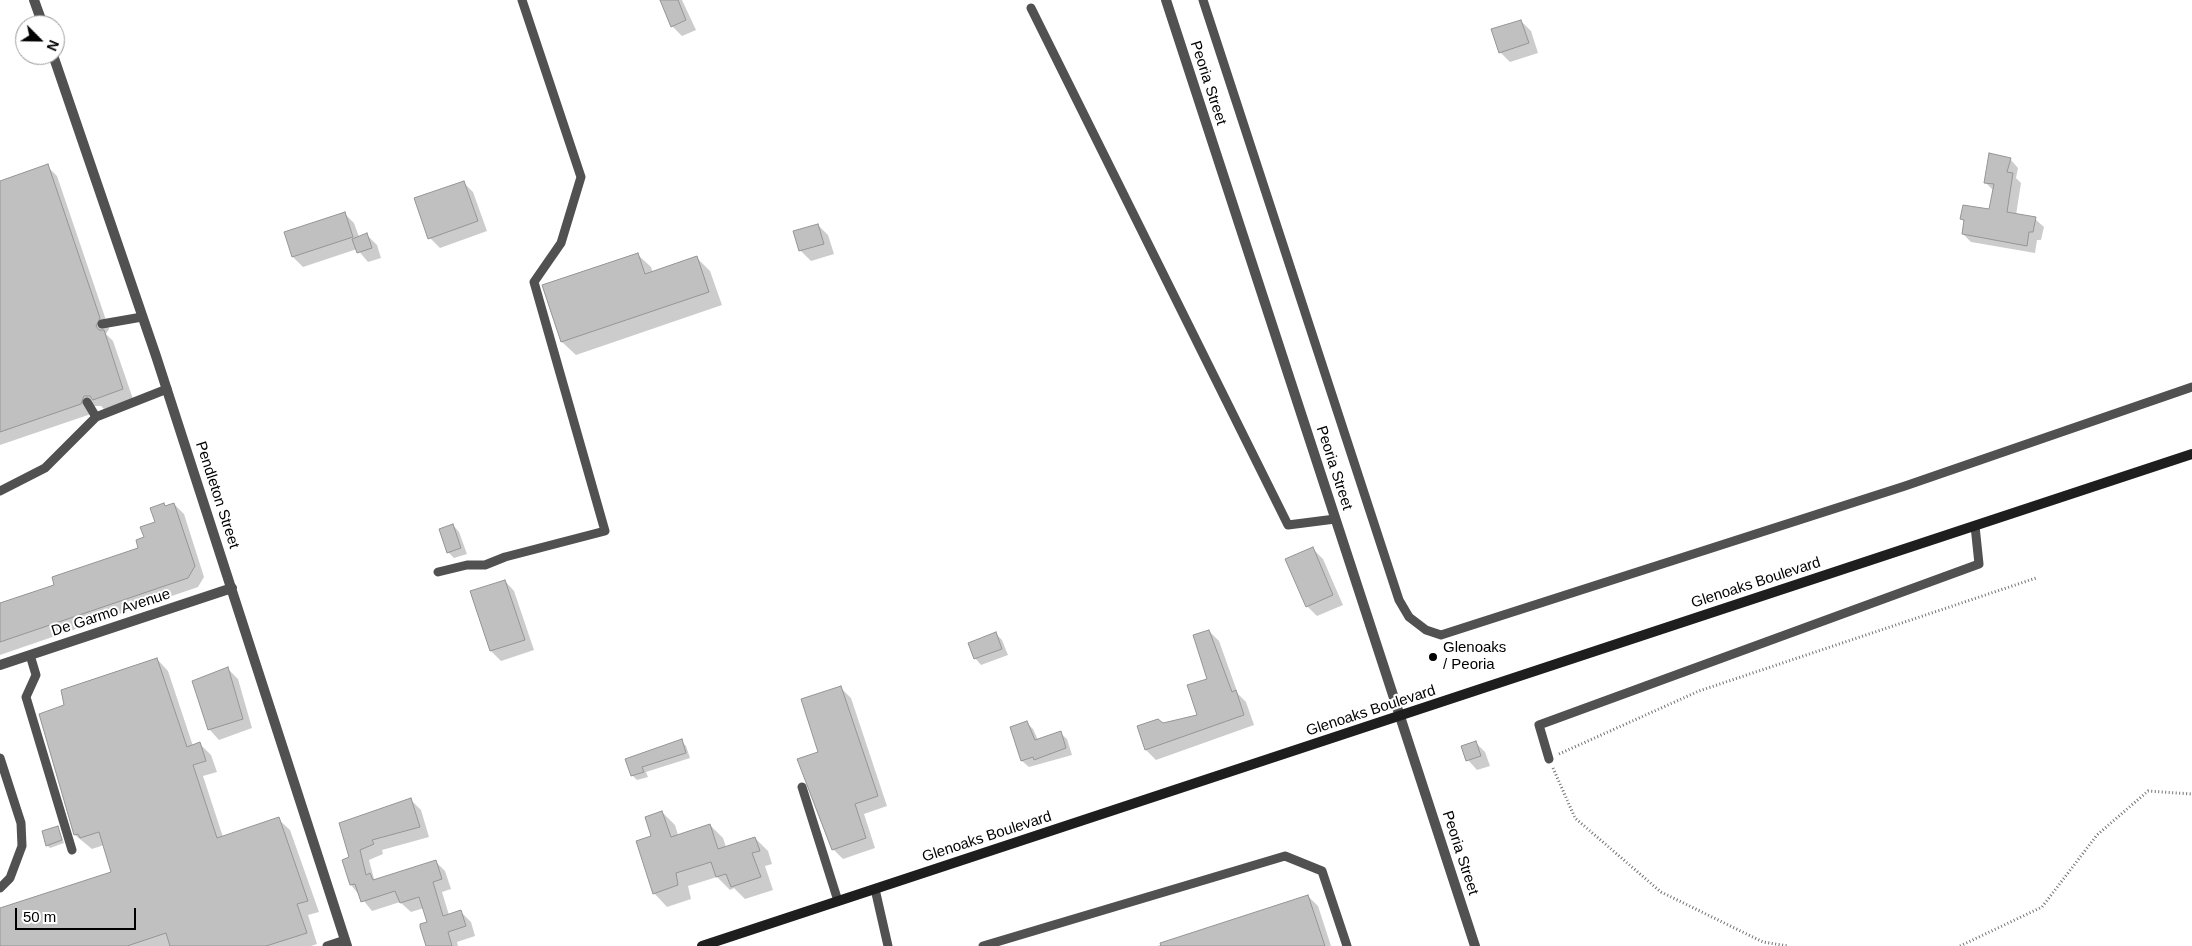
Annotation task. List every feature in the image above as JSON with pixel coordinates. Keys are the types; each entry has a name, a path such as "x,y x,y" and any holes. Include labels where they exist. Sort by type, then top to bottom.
{"main road":[{"name":"Glenoaks Boulevard","path":"702,946 2192,454"}],"street":[{"path":"34,0 39,15"},
{"name":"Peoria Street","path":"1166,0 1475,946"},
{"name":"Pendleton Street","path":"56,65 232,588 346,943"},
{"name":"De Garmo Avenue","path":"1,663 232,588"}],"lane":[{"path":"438,572 467,564 485,565 505,557 605,531 534,282 561,243 581,177 522,0"},
{"path":"1203,0 1398,600 1409,617 1426,630 1441,636 1905,486 2192,387"},
{"path":"1031,8 1288,525 1335,519"},
{"path":"102,324 142,317"},
{"path":"0,491 45,468 96,417 166,389"},
{"path":"87,402 96,417"},
{"path":"1549,759 1539,725 1979,564 1976,526"},
{"path":"30,655 36,675 26,697 72,850"},
{"path":"0,758 22,823 22,846 10,878 0,888"},
{"path":"802,788 838,901"},
{"path":"983,946 1286,856 1322,871 1347,946"},
{"path":"875,889 888,946"},
{"path":"327,946 346,943"}],"path":[{"path":"1788,946 1763,942 1660,892 1575,818 1549,759 1699,691 2036,578"},
{"path":"1960,946 2042,907 2097,836 2148,791 2192,794"}],"building":[{"path":"660,0 678,0 686,20 671,27"},
{"path":"1521,20 1529,43 1499,53 1491,29"},
{"path":"1989,153 2011,158 2007,172 2013,173 2007,212 2036,217 2033,232 2029,232 2027,246 1962,234 1964,220 1960,219 1963,205 1989,209 1994,184 1984,183"},
{"path":"48,164 100,318 96,326 99,330 104,330 123,389 93,400 90,396 84,396 81,404 0,432 0,181"},
{"path":"464,181 478,221 428,239 414,198"},
{"path":"345,212 353,237 292,257 284,232"},
{"path":"818,224 824,244 799,251 793,231"},
{"path":"367,233 372,248 357,253 352,239"},
{"path":"638,253 645,274 697,256 709,292 561,342 542,285"},
{"path":"164,503 165,506 174,503 195,566 188,578 0,642 0,603 54,585 52,577 138,548 136,540 144,537 140,527 155,522 150,508"},
{"path":"453,524 461,548 447,553 439,529"},
{"path":"1313,547 1333,595 1306,607 1285,559"},
{"path":"505,580 525,640 490,651 470,591"},
{"path":"1209,630 1232,692 1236,690 1244,715 1145,750 1137,726 1158,719 1163,723 1197,715 1187,685 1207,679 1193,635"},
{"path":"996,632 1002,649 974,659 968,643"},
{"path":"157,658 187,747 200,742 206,761 193,765 217,838 279,817 308,901 297,904 307,933 266,946 170,946 166,933 127,946 0,946 0,908 111,872 99,832 80,838 78,834 74,835 39,714 64,705 61,690"},
{"path":"228,667 243,719 208,730 192,681"},
{"path":"841,686 878,796 855,804 866,838 832,850 797,759 818,752 801,699"},
{"path":"1027,721 1035,740 1061,731 1066,748 1034,760 1033,757 1021,761 1010,727"},
{"path":"682,739 686,753 642,767 644,772 631,776 625,759"},
{"path":"1476,741 1481,756 1466,761 1461,746"},
{"path":"411,798 420,827 372,840 374,844 360,850 366,875 370,873 373,880 436,860 442,879 433,882 443,916 461,910 466,926 448,932 452,946 426,946 420,924 427,922 419,897 400,903 395,891 361,902 355,884 350,885 342,860 349,857 339,823"},
{"path":"662,811 671,837 710,824 718,849 755,837 760,851 752,853 761,877 731,887 726,874 716,877 711,862 676,873 678,885 653,894 636,841 651,836 645,817"},
{"path":"58,826 62,840 46,846 42,831"},
{"path":"1308,895 1325,946 1161,946 1160,943"}],"place":[{"name":"Glenoaks / Peoria","path":"1433,657"}]}
